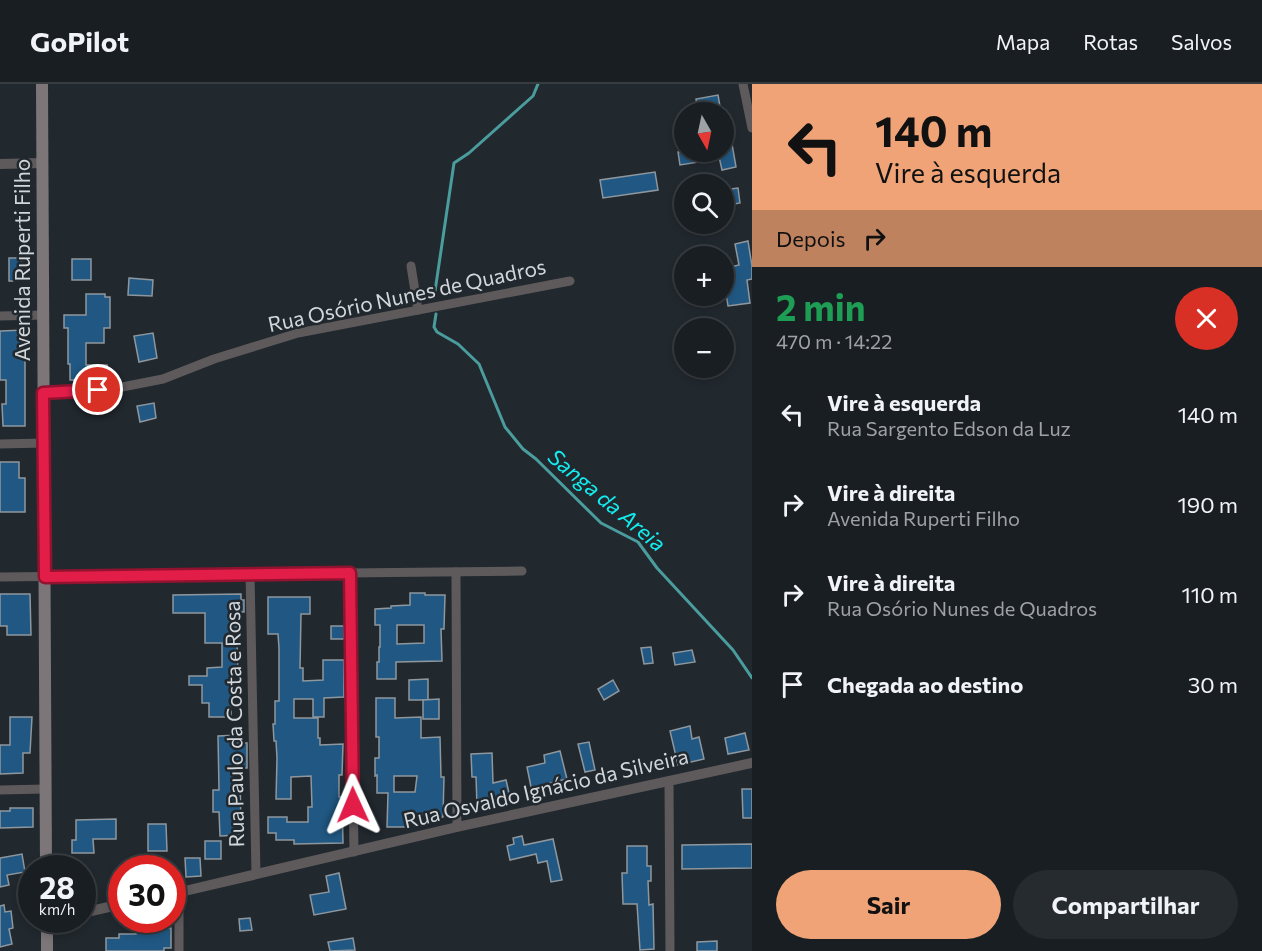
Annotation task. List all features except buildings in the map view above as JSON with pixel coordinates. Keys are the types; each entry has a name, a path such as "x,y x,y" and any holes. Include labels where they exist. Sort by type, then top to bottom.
{"main road":[{"name":"Avenida Ruperti Filho","path":"42,84 46,855"},
{"path":"47,951 48,933"}],"street":[{"path":"743,84 752,128"},
{"path":"0,164 43,163"},
{"path":"411,266 418,310"},
{"name":"Rua Osório Nunes de Quadros","path":"43,393 117,388 163,379 214,359 298,333 570,281"},
{"path":"0,316 44,315"},
{"path":"0,444 44,443"},
{"path":"456,572 457,827"},
{"path":"0,578 522,572"},
{"path":"350,573 354,852"},
{"name":"Rua Paulo da Costa e Rosa","path":"250,574 256,874"},
{"name":"Rua Osvaldo Ignácio da Silveira","path":"186,891 457,827 752,763"},
{"path":"669,781 670,951"},
{"path":"0,790 45,789"},
{"path":"178,933 179,951"}],"waterway":[{"name":"Sanga da Areia","path":"434,298 454,163 469,153 533,96 538,84"},
{"name":"Sanga da Areia","path":"436,314 434,327 437,332 458,344 479,364 505,427 523,449 601,523 638,542 657,568 733,650 752,678"}],"route":[{"path":"98,390 43,393 45,577 350,573 353,805"}]}
